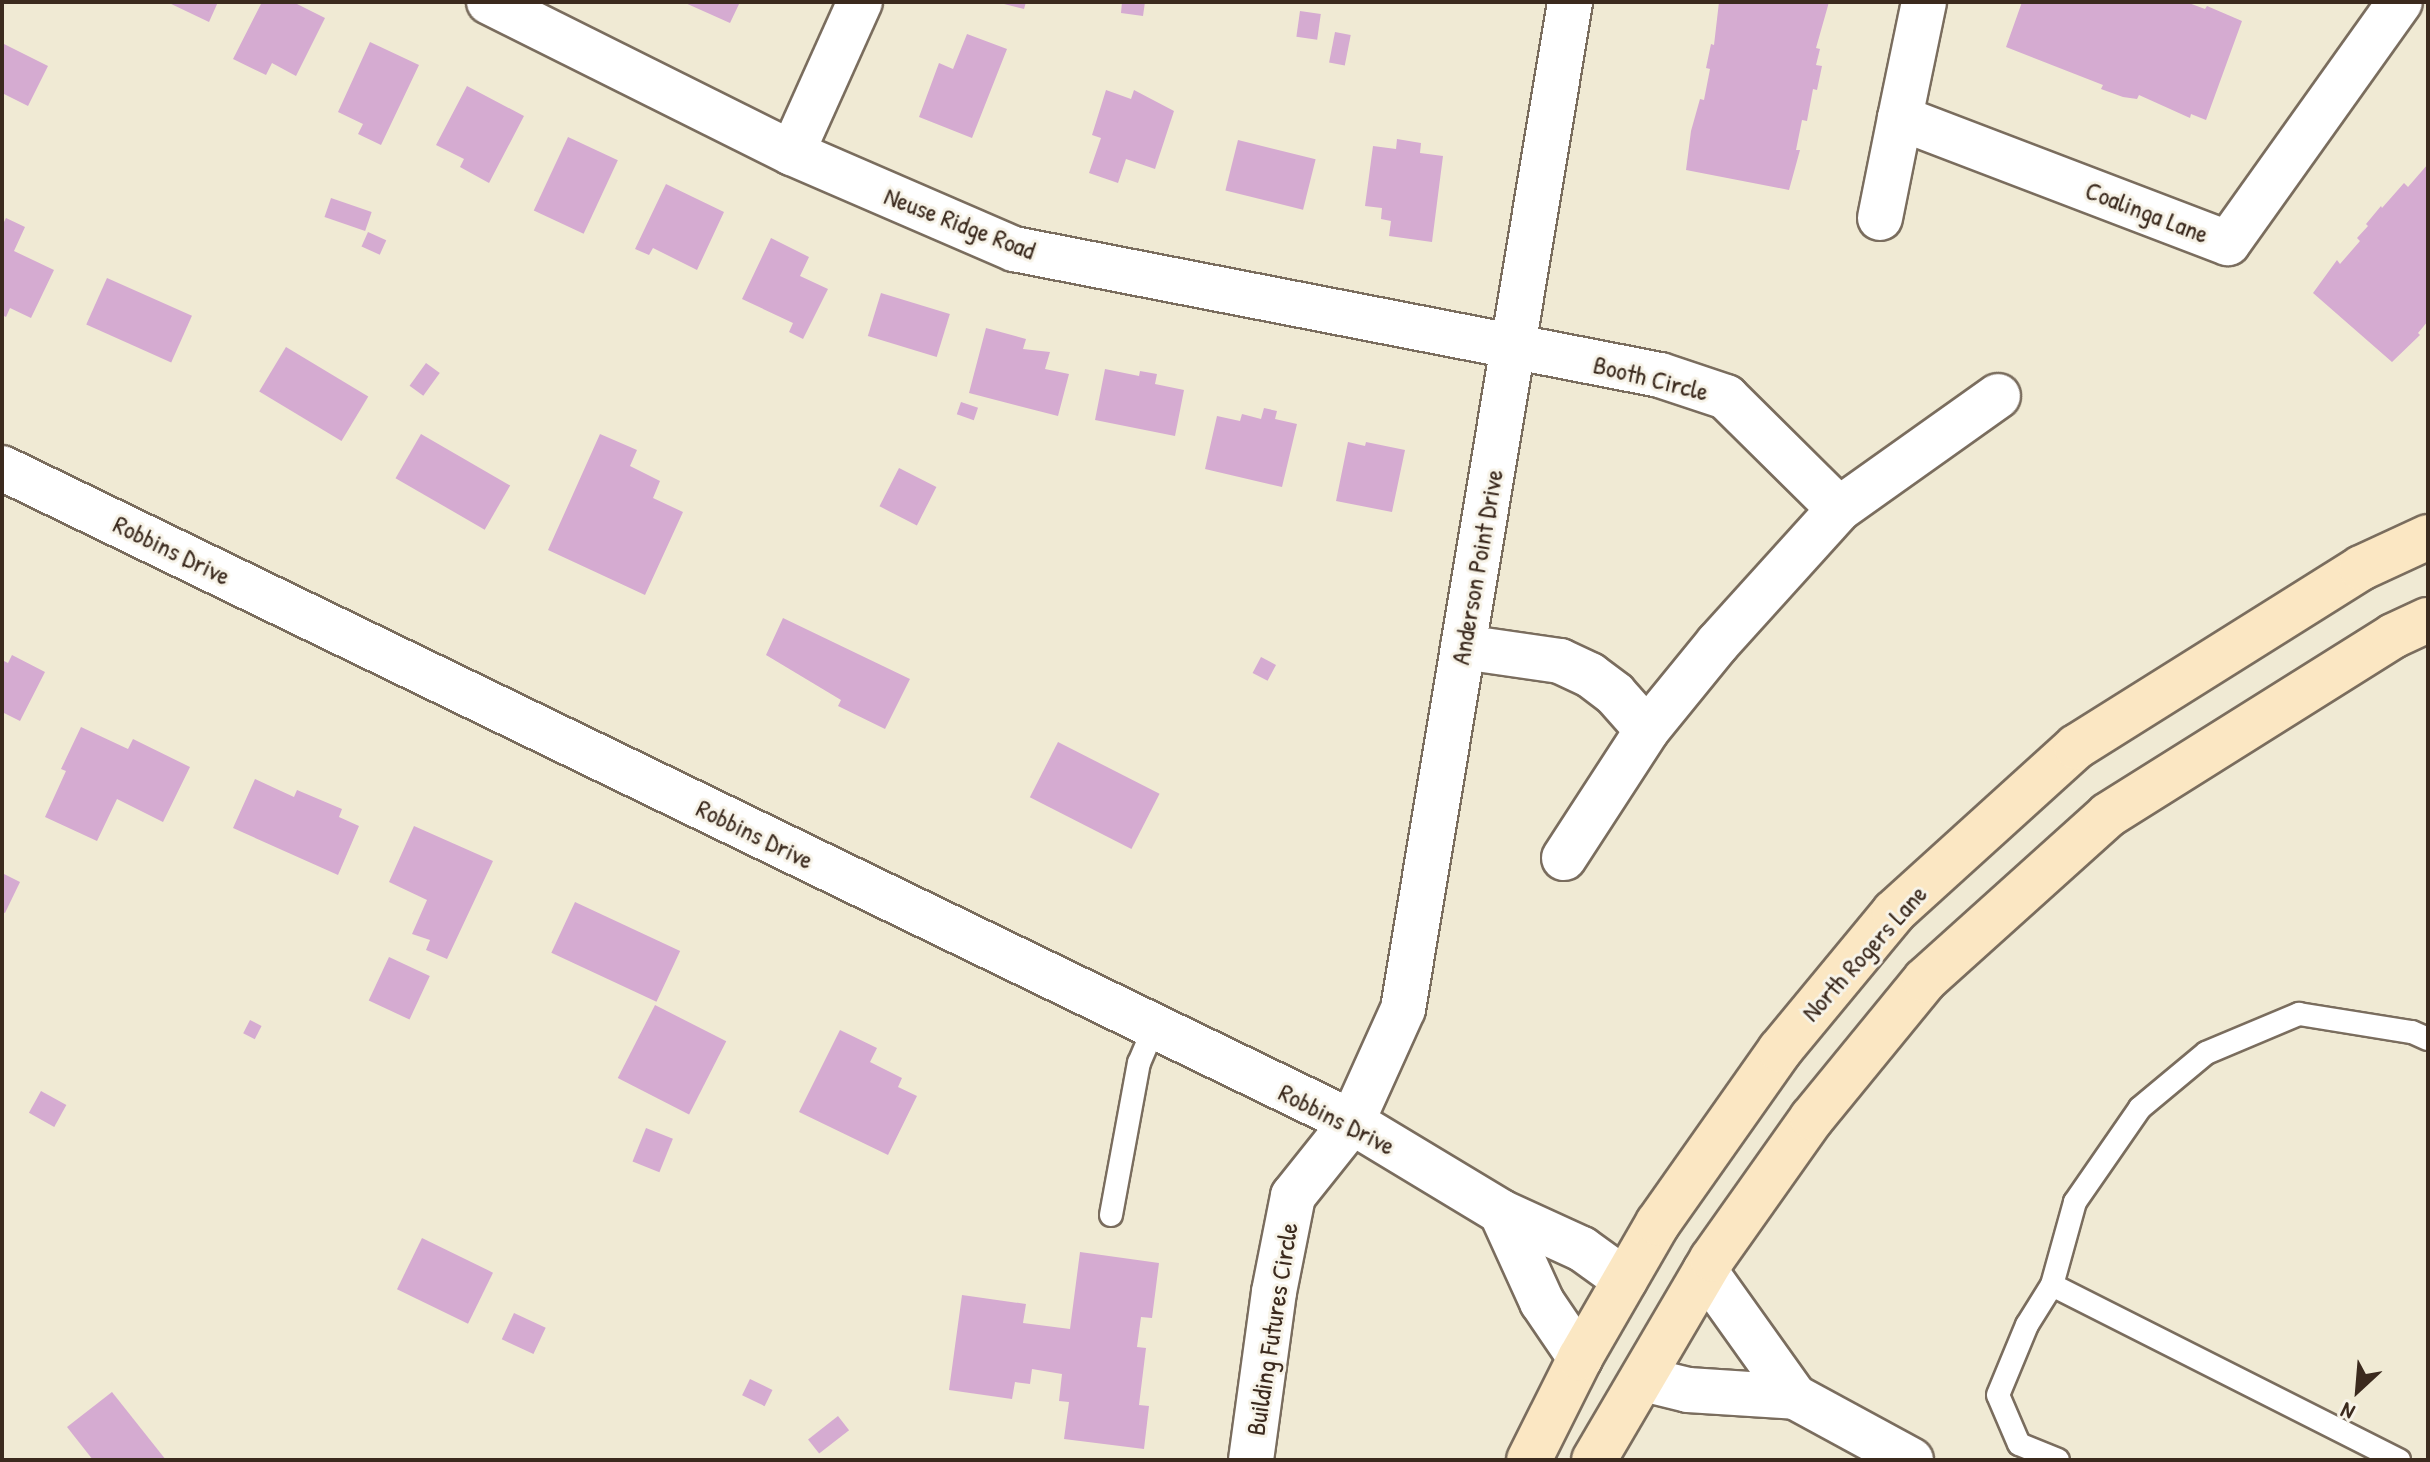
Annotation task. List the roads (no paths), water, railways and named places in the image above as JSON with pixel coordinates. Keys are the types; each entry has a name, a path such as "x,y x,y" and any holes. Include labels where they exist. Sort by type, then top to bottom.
{"street":[{"name":"Neuse Ridge Road","path":"489,2 792,153 906,205 1014,249 1513,349"},
{"path":"792,153 860,2"},
{"name":"Anderson Point Drive","path":"1352,1122 1403,1009 1570,2"},
{"path":"1880,218 1924,2"},
{"name":"Coalinga Lane","path":"1900,118 2228,243 2400,2"},
{"name":"Booth Circle","path":"1513,349 1660,375 1726,397 1839,509"},
{"path":"1564,858 1647,730 1718,643 1839,509 1998,396"},
{"name":"Robbins Drive","path":"2,468 1352,1122 1501,1212 1582,1249 1625,1280"},
{"name":"North Rogers Lane","path":"1529,1460 1580,1358 1658,1223 1780,1050 1894,912 2076,747 2361,568 2428,537"},
{"path":"1594,1460 1705,1271 1812,1118 1925,980 2108,815 2393,636 2428,620"},
{"path":"1463,647 1560,661 1590,675 1615,694 1647,730"},
{"name":"Building Futures Circle","path":"1251,1460 1274,1292 1293,1196 1352,1122"},
{"path":"1501,1212 1542,1302 1580,1358"},
{"path":"1705,1271 1795,1397"},
{"path":"1625,1280 1681,1311"},
{"path":"1643,1379 1688,1390 1795,1397 1911,1460"}],"lane":[{"path":"2058,1460 2019,1444 1998,1395 2027,1325 2052,1285 2075,1202 2140,1108 2206,1053 2299,1014 2412,1032 2428,1039"},
{"path":"1111,1215 1139,1063 1154,1028"},
{"path":"2052,1285 2399,1460"}]}
